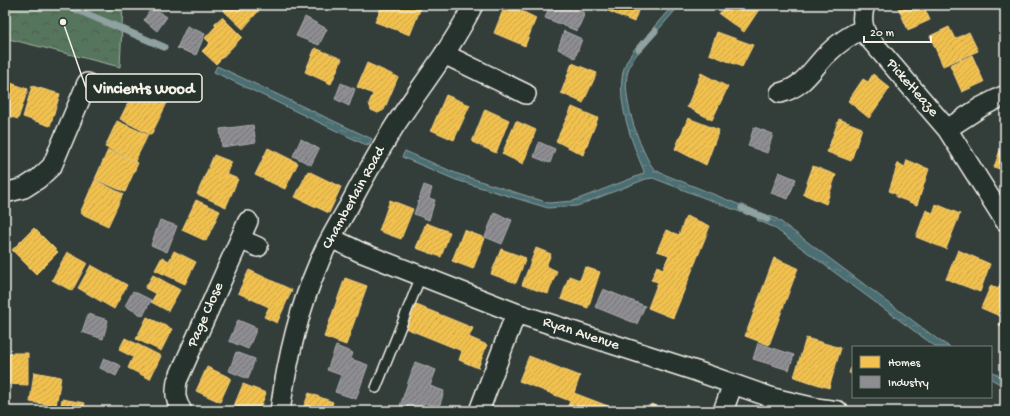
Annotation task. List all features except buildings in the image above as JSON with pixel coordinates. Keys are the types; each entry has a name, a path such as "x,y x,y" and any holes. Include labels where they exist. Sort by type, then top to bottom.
{"street":[{"name":"Chamberlain Road","path":"280,411 285,372 296,329 318,264 331,238 394,128 444,54 473,5"},
{"path":"780,93 789,91 797,86 838,43 850,35 864,29 862,18 865,5"},
{"name":"Picketleaze","path":"864,29 871,41 897,69 947,129 1005,221"},
{"path":"444,54 506,76 526,94"},
{"path":"5,193 24,188 38,179 52,166 87,83"},
{"name":"Picketleaze","path":"947,129 981,107 1005,95"},
{"name":"Page Close","path":"182,411 178,405 175,394 177,381 248,221"},
{"name":"Ryan Avenue","path":"331,238 360,252 516,313 696,371 774,398 816,408 838,411"},
{"path":"240,239 258,247"},
{"path":"479,411 516,313"},
{"path":"723,411 733,384"}],"lane":[{"path":"376,388 421,276"}],"green space":[{"path":"5,5 123,5 120,67 5,38"}],"water":[{"path":"673,5 680,5 651,38 647,35"},
{"path":"642,40 647,43 631,63 626,81 632,119 641,145 651,165 654,169 661,173 750,209 748,215 653,178 646,179 577,206 548,208 456,180 402,157 405,151 458,174 549,203 573,201 643,174 644,171 626,121 622,93 622,80 625,64"},
{"path":"217,66 372,139 368,146 214,72"},
{"path":"760,212 777,219 948,346 935,346 773,227 757,220"},
{"path":"992,372 1005,379 1005,387 992,380"}],"waterway":[{"path":"66,5 164,47"},
{"path":"639,49 655,31"},
{"path":"742,208 767,219"}],"place":[{"name":"Vincients Wood","path":"63,22"}]}
